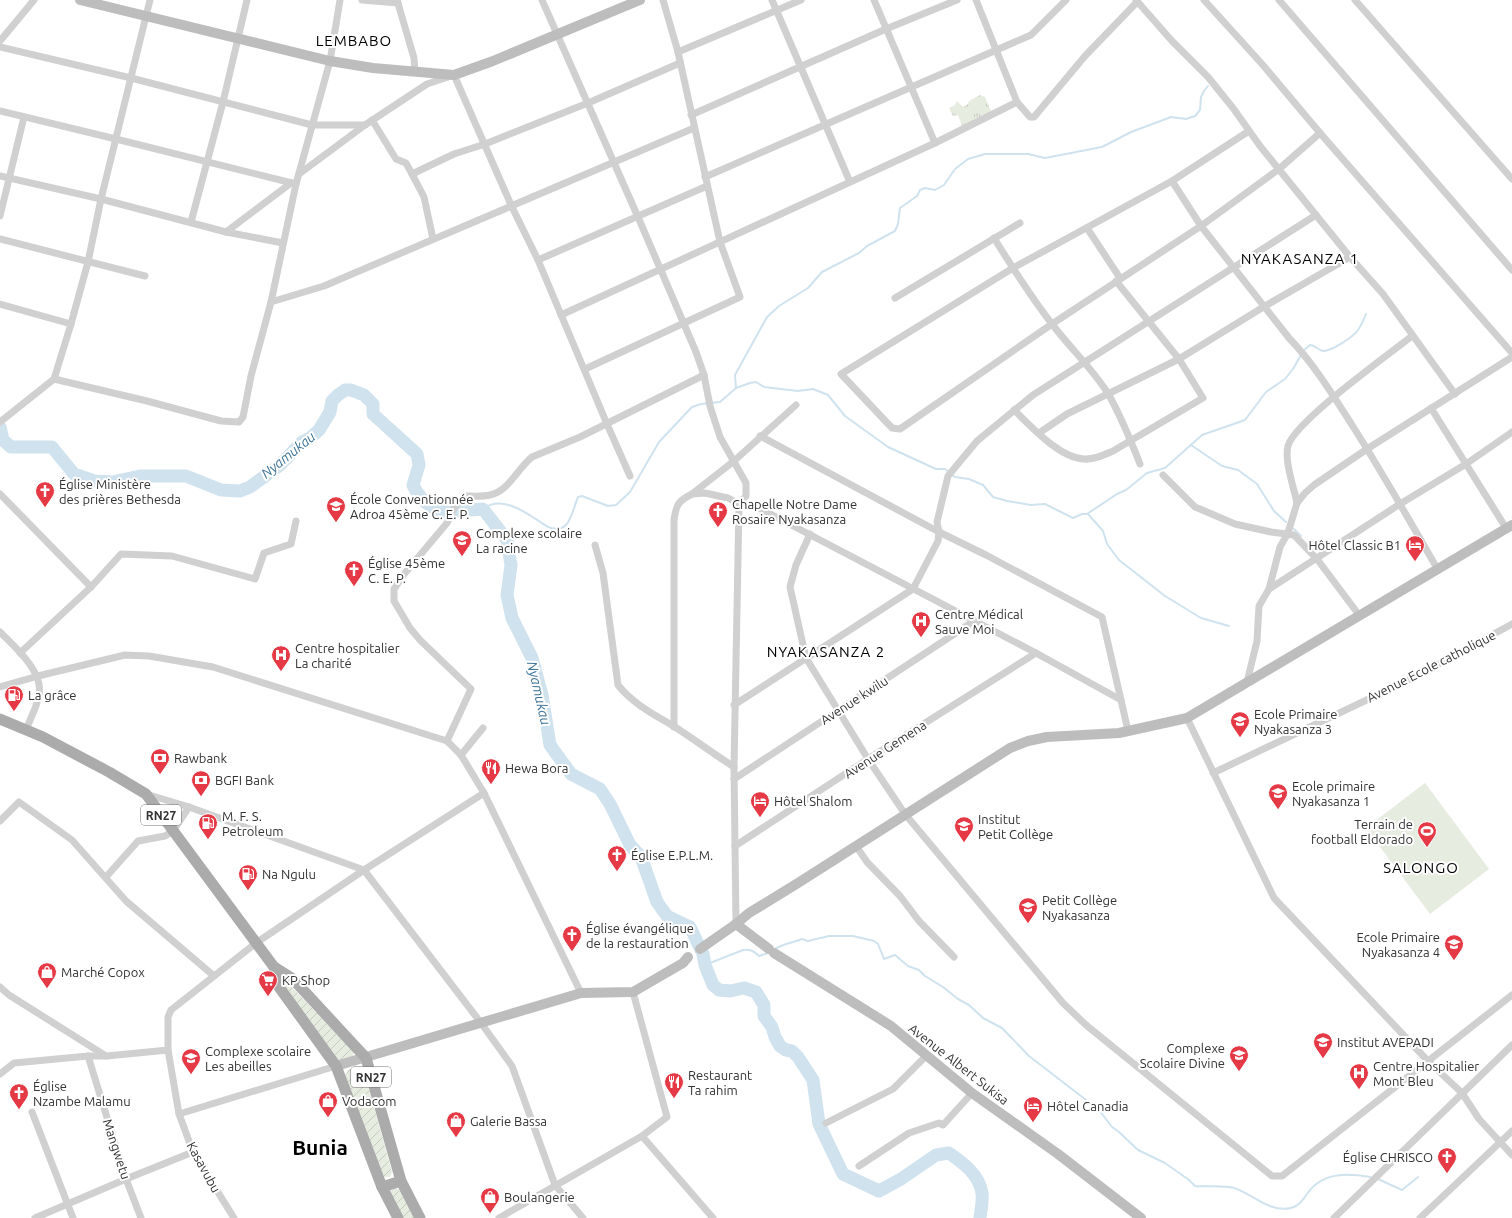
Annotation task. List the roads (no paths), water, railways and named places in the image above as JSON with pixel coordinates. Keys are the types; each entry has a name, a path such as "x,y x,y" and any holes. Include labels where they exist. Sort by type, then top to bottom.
{"main road":[{"name":"RN27","path":"0,719 43,737 109,772 146,794 274,967 293,979 366,1058 401,1181 420,1218"},
{"name":"RN27","path":"274,967 279,987 336,1066 382,1187 398,1218"},
{"path":"382,1187 401,1181"}],"street":[{"path":"0,41 34,0"},
{"path":"80,0 330,61 373,68 454,75"},
{"path":"2,421 54,379 88,262 101,199 150,0"},
{"path":"191,222 223,102 247,0"},
{"path":"54,379 147,401 221,421 240,422 243,417 251,376 271,302 294,184 299,174 330,61 340,0"},
{"path":"362,0 398,1 414,58 415,71"},
{"path":"542,0 684,324 704,375 709,403 720,437 746,483 746,496 739,504 734,705 736,924"},
{"path":"299,174 368,122 428,84 493,61 640,0"},
{"path":"584,369 740,297 720,242 678,52 663,0"},
{"path":"772,0 850,182"},
{"path":"678,52 801,0"},
{"path":"874,0 935,143"},
{"path":"691,115 886,29 957,0"},
{"path":"976,0 1017,102 1030,117 1034,117 1085,56 1137,1 1172,41 1208,77 1233,108 1260,146 1350,257 1383,294 1455,394"},
{"path":"705,178 825,124 996,51 1031,34 1066,0"},
{"path":"1204,0 1262,64 1512,354"},
{"path":"1279,0 1512,270"},
{"path":"1355,0 1512,179"},
{"path":"0,47 131,78 312,125 368,122"},
{"path":"412,174 454,154 485,144 588,103 680,63"},
{"path":"454,75 512,206 538,260 606,424 630,476"},
{"path":"561,315 935,143 1017,102"},
{"path":"0,111 116,138 294,184"},
{"path":"0,216 24,117"},
{"path":"368,122 396,159 406,163 424,197 433,239"},
{"path":"271,302 324,286 694,128"},
{"path":"1250,131 1172,181 1013,268 841,374 892,428 900,429 1052,324 1202,226 1279,169 1320,133"},
{"path":"0,176 101,199 226,232 283,243"},
{"path":"1172,181 1202,226 1233,268 1302,352 1334,397 1367,449 1438,570"},
{"path":"226,232 294,184"},
{"path":"538,260 707,186"},
{"path":"734,705 913,589 938,541 939,532 937,522 949,473 977,441 1033,395 1316,215"},
{"path":"895,298 1020,223"},
{"path":"1014,410 1065,454 1083,459 1099,457 1113,451 1203,398 1179,359 1148,321 1118,280 1087,228"},
{"path":"994,238 1052,324 1084,362 1108,395 1131,440 1140,464"},
{"path":"0,239 145,276"},
{"path":"1039,433 1067,414 1179,359 1265,306 1350,257"},
{"path":"0,304 71,324"},
{"path":"1297,503 1287,458 1288,444 1294,435 1312,416 1334,397 1412,336"},
{"path":"1247,682 1257,641 1259,606 1269,589 1280,547 1288,533 1297,503 1305,492 1367,449 1512,357"},
{"path":"447,741 471,689 420,640 410,628 394,601 394,589 405,573 448,523 454,508 464,496 491,495 500,490 532,458 606,424 704,375"},
{"path":"674,727 674,520 676,506 684,498 692,494 734,461 796,405"},
{"path":"703,946 736,924 749,913 798,884 1010,748 1028,741 1047,737 1128,731 1187,718 1509,527 1466,464 1431,408"},
{"path":"1269,589 1400,504 1466,464 1512,432"},
{"path":"760,436 1102,617 1128,731"},
{"path":"1164,475 1195,506 1200,509 1235,524 1271,532 1288,533 1294,535 1317,559 1359,615"},
{"path":"692,494 705,493 728,498 739,504 755,506 1036,653 1121,700"},
{"path":"0,494 91,587"},
{"path":"20,653 91,587 121,554 172,556 255,579 264,554 291,544 296,521"},
{"path":"810,534 796,565 790,587 806,658 868,759 905,814 1063,1003 1080,1020 1166,1092 1272,1176 1282,1176 1512,995"},
{"path":"595,545 603,573 618,685 623,691 653,715 674,727 734,767"},
{"name":"Avenue kwilu","path":"734,779 974,621"},
{"name":"Avenue Ecole catholique","path":"1213,773 1415,677 1512,624"},
{"path":"0,632 20,653 38,676 40,694 26,730"},
{"name":"Avenue Gemena","path":"735,846 868,759 1036,653"},
{"path":"0,687 38,676 125,655 149,656 213,667 447,741 461,755 484,793 581,993"},
{"path":"1187,718 1274,898 1428,1061 1462,1093 1479,1118 1512,1155"},
{"path":"461,755 483,728"},
{"name":"Kasavubu","path":"234,1218 194,1152 179,1114 168,1050 168,1018 171,1010 256,943 364,870 484,793"},
{"path":"146,794 364,870 512,1066 555,1185 583,1218"},
{"path":"0,821 19,802 72,840 126,901 214,976"},
{"path":"106,877 138,841 165,836 173,831 189,808"},
{"path":"856,846 867,862 900,896 920,921 954,957"},
{"name":"Avenue Albert Sukisa","path":"736,924 772,951 891,1026 972,1093 1058,1154 1141,1218"},
{"path":"179,1114 581,993 634,992 683,963 688,957"},
{"path":"0,987 9,995 106,1056"},
{"path":"499,1218 642,1136 667,1117 634,992"},
{"path":"1334,1218 1512,1045"},
{"path":"0,1074 14,1064 88,1056 106,1056 168,1050"},
{"path":"826,1123 893,1089 927,1055"},
{"name":"Mangwetu","path":"88,1056 126,1179 141,1218"},
{"path":"858,1166 909,1134 939,1123 943,1124 972,1093"},
{"path":"32,1112 73,1218"},
{"path":"1420,1218 1512,1131"},
{"path":"642,1136 714,1218"},
{"path":"35,1218 194,1152"}],"waterway":[{"path":"736,388 735,375 767,317 779,306 808,288 822,272 859,253 867,246 895,231 898,224 900,208 917,196 920,190 925,188 935,190 944,185 955,169 968,159 985,154 1028,154 1045,158 1102,147 1131,132 1171,117 1186,119 1195,116 1200,110 1201,97 1208,86"},
{"path":"1303,351 1310,345 1323,351 1332,349 1352,336 1358,330 1366,314"},
{"path":"952,475 955,477 969,479 983,485 993,497 1031,505 1045,504 1073,518 1082,514 1087,514 1117,494 1126,490 1147,473 1165,468 1202,435 1245,420 1266,392 1285,379 1301,355"},
{"path":"483,509 491,505 508,505 525,512 548,527 555,529 565,526 569,521 578,497 582,496 608,506 616,505 630,492 659,442 692,407 701,404 720,402 736,388 756,382 764,387 798,391 813,389 828,395 845,416 888,447 936,469 945,469 949,472"},
{"name":"Nyamukau","path":"0,427 3,440 11,447 52,447 74,474 94,481 112,482 140,476 186,476 221,490 240,491 250,487 280,465 302,442 310,438 319,430 330,412 332,401 338,395 345,390 351,390 364,395 373,404 373,414 417,454 419,465 413,485 424,501 434,508 446,512 483,509 507,540 511,565 507,595 512,618 532,658 542,695 550,745 571,774 600,789 610,804 630,845 641,857 657,902 667,916 690,927 703,954 705,965 713,985 719,990 730,991 744,988 756,992 764,1005 764,1016 772,1027 780,1046 786,1050 792,1051 798,1057 813,1080 819,1124 843,1174 879,1191 901,1179 936,1155 949,1153 970,1170 978,1180 982,1193 980,1218"},
{"path":"1191,445 1222,466 1238,470 1257,484 1274,511 1286,522"},
{"path":"1088,514 1103,531 1107,544 1119,560 1165,596 1201,618 1229,626"},
{"path":"1294,529 1301,536"},
{"path":"773,950 802,939 808,941 829,936 853,936 874,941 878,944 884,959 895,955 908,966 919,970 925,976 969,1005 983,1018 1002,1028 1029,1056 1099,1110 1112,1127 1138,1150 1165,1163 1195,1186 1234,1188 1261,1202 1275,1208 1283,1209 1291,1208 1299,1204 1315,1185 1327,1178 1341,1175 1370,1177"},
{"path":"705,965 743,950 752,951 759,956 768,953"},
{"path":"1378,1179 1402,1190 1418,1177"}],"place":[{"name":"Église Ministère des prières Bethesda","path":"45,508"},
{"name":"École Conventionnée Adroa 45ème C. E. P.","path":"336,523"},
{"name":"Chapelle Notre Dame Rosaire Nyakasanza","path":"718,528"},
{"name":"Complexe scolaire La racine","path":"462,557"},
{"name":"Hôtel Classic B1","path":"1415,562"},
{"name":"Église 45ème C. E. P.","path":"354,587"},
{"name":"Centre Médical Sauve Moi","path":"921,638"},
{"name":"Centre hospitalier La charité","path":"281,672"},
{"name":"La grâce","path":"14,712"},
{"name":"Ecole Primaire Nyakasanza 3","path":"1240,738"},
{"name":"Rawbank","path":"160,775"},
{"name":"Hewa Bora","path":"491,785"},
{"name":"BGFI Bank","path":"201,797"},
{"name":"Ecole primaire Nyakasanza 1","path":"1278,810"},
{"name":"Hôtel Shalom","path":"760,818"},
{"name":"M. F. S. Petroleum","path":"208,840"},
{"name":"Institut Petit Collège","path":"964,843"},
{"name":"Terrain de football Eldorado","path":"1427,848"},
{"name":"Église E.P.L.M.","path":"617,872"},
{"name":"Na Ngulu","path":"248,891"},
{"name":"Petit Collège Nyakasanza","path":"1028,924"},
{"name":"Église évangélique de la restauration","path":"572,952"},
{"name":"Ecole Primaire Nyakasanza 4","path":"1454,961"},
{"name":"Marché Copox","path":"47,989"},
{"name":"KP Shop","path":"268,997"},
{"name":"Institut AVEPADI","path":"1323,1059"},
{"name":"Complexe Scolaire Divine","path":"1239,1072"},
{"name":"Complexe scolaire Les abeilles","path":"191,1075"},
{"name":"Centre Hospitalier Mont Bleu","path":"1359,1090"},
{"name":"Restaurant Ta rahim","path":"674,1099"},
{"name":"Église Nzambe Malamu","path":"19,1110"},
{"name":"Vodacom","path":"328,1118"},
{"name":"Hôtel Canadia","path":"1033,1123"},
{"name":"Galerie Bassa","path":"456,1138"},
{"name":"Église CHRISCO","path":"1447,1174"},
{"name":"Boulangerie","path":"490,1214"}],"district":[{"name":"LEMBABO","path":"354,40"},
{"name":"NYAKASANZA 1","path":"1300,258"},
{"name":"NYAKASANZA 2","path":"826,651"},
{"name":"SALONGO","path":"1421,867"},
{"name":"Bunia","path":"320,1147"}]}
